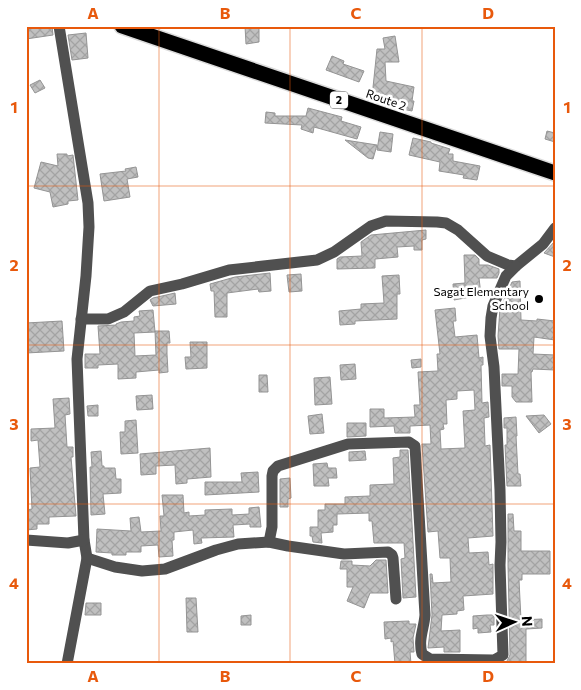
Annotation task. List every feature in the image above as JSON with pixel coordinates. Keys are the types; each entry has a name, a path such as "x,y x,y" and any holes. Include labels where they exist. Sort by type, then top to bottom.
{"highway":[{"name":"Route 2","path":"122,26 555,173"}],"street":[{"path":"59,26 88,203 89,227 77,359 84,540 87,558 67,664"},
{"path":"81,319 108,319 124,312 150,291 182,284 228,270 317,260 334,252 372,226 386,221 431,221 446,224 458,230 488,256 508,265 516,266"},
{"path":"269,542 272,527 272,476 273,471 278,466 348,444 413,443 425,605 424,623 420,636 422,654 430,660 502,661 504,654 500,565 501,516 494,367 490,336 491,318 493,306 506,276 543,244 555,228"},
{"path":"26,540 68,543 84,540"},
{"path":"87,558 115,567 142,571 157,570 184,563 216,550 238,544 269,542 331,553 384,551 390,553 393,558 396,599"}],"building":[{"path":"26,26 52,26 53,35 26,39"},
{"path":"245,26 259,26 259,42 246,44"},
{"path":"86,33 88,58 72,60 68,35"},
{"path":"395,36 399,62 385,62 386,81 414,87 412,111 402,109 403,101 372,97 377,49 385,49 383,38"},
{"path":"332,56 344,61 343,64 364,71 359,82 326,70"},
{"path":"40,80 45,88 35,93 30,85"},
{"path":"308,108 342,117 341,121 361,127 357,139 314,127 313,133 301,129 302,125 265,123 266,112 275,113 275,116 306,116"},
{"path":"547,131 555,133 555,142 545,139"},
{"path":"380,132 393,134 391,152 377,150"},
{"path":"413,138 450,149 448,154 453,154 453,161 480,166 477,180 463,178 464,175 439,171 440,162 409,155"},
{"path":"345,140 377,145 373,159 368,158"},
{"path":"57,154 73,155 78,200 68,201 68,204 53,207 50,192 34,188 41,162 58,166"},
{"path":"136,167 138,177 127,179 130,197 104,201 100,174 126,171 125,169"},
{"path":"426,230 426,239 422,240 422,250 414,250 414,246 397,247 398,257 375,259 375,268 337,269 337,259 340,257 362,256 361,242 371,235"},
{"path":"555,241 555,257 544,253"},
{"path":"464,255 475,255 479,259 479,265 488,265 499,269 499,273 497,278 479,278 481,295 454,300 453,284 465,283"},
{"path":"270,273 271,291 259,292 258,289 227,293 227,317 215,317 214,291 211,291 210,284 235,277"},
{"path":"301,274 302,291 289,292 287,275"},
{"path":"399,275 400,294 397,294 397,319 355,321 355,324 340,325 339,311 361,309 361,304 384,303 382,276"},
{"path":"520,281 521,320 555,321 555,340 534,337 533,354 555,355 555,370 533,369 531,372 532,402 516,402 512,397 512,386 502,386 502,374 518,374 519,349 499,349 500,308 504,308 504,300 512,282"},
{"path":"175,293 176,304 153,306 150,300 153,298"},
{"path":"455,308 456,321 453,321 455,337 477,335 479,358 483,357 483,365 481,365 482,403 488,402 489,417 484,418 485,446 490,445 493,536 468,538 469,553 488,552 489,565 493,564 493,594 463,596 464,610 457,611 457,614 442,615 441,631 460,630 460,652 444,652 444,647 428,648 432,615 430,574 432,574 433,583 451,582 450,558 440,558 438,531 428,532 422,444 431,444 430,425 410,426 410,433 395,433 394,426 370,427 370,409 384,409 384,418 415,417 414,405 420,405 418,372 438,371 437,354 440,354 435,310","holes":["474,390 475,410 463,411 465,448 441,449 440,430 444,429 443,424 447,424 446,400 457,399 457,391"]},
{"path":"153,310 155,332 134,333 135,356 156,355 155,331 169,331 170,343 167,343 168,372 159,373 159,370 136,372 136,378 118,379 118,364 98,365 98,368 85,368 85,354 100,354 98,326 134,321 134,317 140,316 139,311"},
{"path":"62,321 64,351 26,353 26,323"},
{"path":"190,342 207,342 207,368 186,369 185,357 191,357"},
{"path":"421,359 421,367 412,368 411,360"},
{"path":"355,364 356,379 341,380 340,365"},
{"path":"259,375 267,375 268,392 259,392"},
{"path":"330,377 332,404 315,405 314,378"},
{"path":"152,395 153,409 137,410 136,396"},
{"path":"69,398 70,414 65,415 67,447 73,447 73,457 71,457 76,516 49,517 49,524 37,524 37,529 26,530 26,510 32,509 30,468 40,467 38,440 31,441 31,429 55,428 53,399"},
{"path":"98,405 98,416 88,416 87,406"},
{"path":"322,414 324,433 310,434 308,416"},
{"path":"544,415 551,424 539,433 526,416"},
{"path":"516,417 518,474 520,474 521,486 507,486 505,445 507,445 507,428 504,428 504,418"},
{"path":"136,420 138,453 121,454 120,432 125,432 125,421"},
{"path":"347,423 366,423 366,436 347,437"},
{"path":"210,448 211,477 187,479 187,483 176,484 175,465 156,466 156,474 141,475 140,454"},
{"path":"400,450 408,450 416,597 403,598 401,559 405,558 404,543 374,543 372,521 369,521 369,513 337,514 337,525 333,525 333,532 321,533 322,543 313,542 312,536 310,536 310,527 318,527 318,510 325,510 325,504 345,504 345,497 370,496 370,485 394,484 393,458 400,457"},
{"path":"101,451 102,466 104,468 115,468 116,479 121,479 121,493 103,494 105,514 91,515 91,452"},
{"path":"365,451 366,460 349,461 349,452"},
{"path":"327,463 328,468 336,468 337,478 328,478 329,486 314,486 313,464"},
{"path":"258,472 259,492 205,495 205,482 242,482 241,473"},
{"path":"290,478 291,498 288,499 288,507 280,507 280,479"},
{"path":"162,495 183,495 184,513 189,512 189,516 205,515 205,510 232,509 232,515 249,514 249,508 259,507 261,527 250,527 250,524 233,525 234,537 201,538 202,543 194,544 193,530 174,532 174,540 172,540 173,556 159,557 158,545 141,546 141,552 126,552 126,555 96,552 97,529 131,531 130,518 139,517 141,532 161,531 160,516 164,516"},
{"path":"508,514 513,514 514,531 521,531 521,551 550,551 550,574 522,574 522,580 519,580 521,620 542,619 542,628 526,629 526,664 506,663 510,655"},
{"path":"376,560 386,560 388,593 370,593 364,608 347,601 353,587 347,587 347,569 340,569 341,561 352,561 352,565 370,566"},
{"path":"186,598 196,598 198,632 187,632"},
{"path":"86,603 101,603 101,615 85,615"},
{"path":"251,615 251,625 241,625 241,616"},
{"path":"494,615 494,625 490,625 491,632 478,633 478,628 473,629 473,616"},
{"path":"409,621 409,624 416,624 413,638 414,652 410,652 411,664 395,664 393,641 391,642 391,638 385,639 384,622"}],"place":[{"name":"Sagat Elementary School","path":"539,299"}]}
